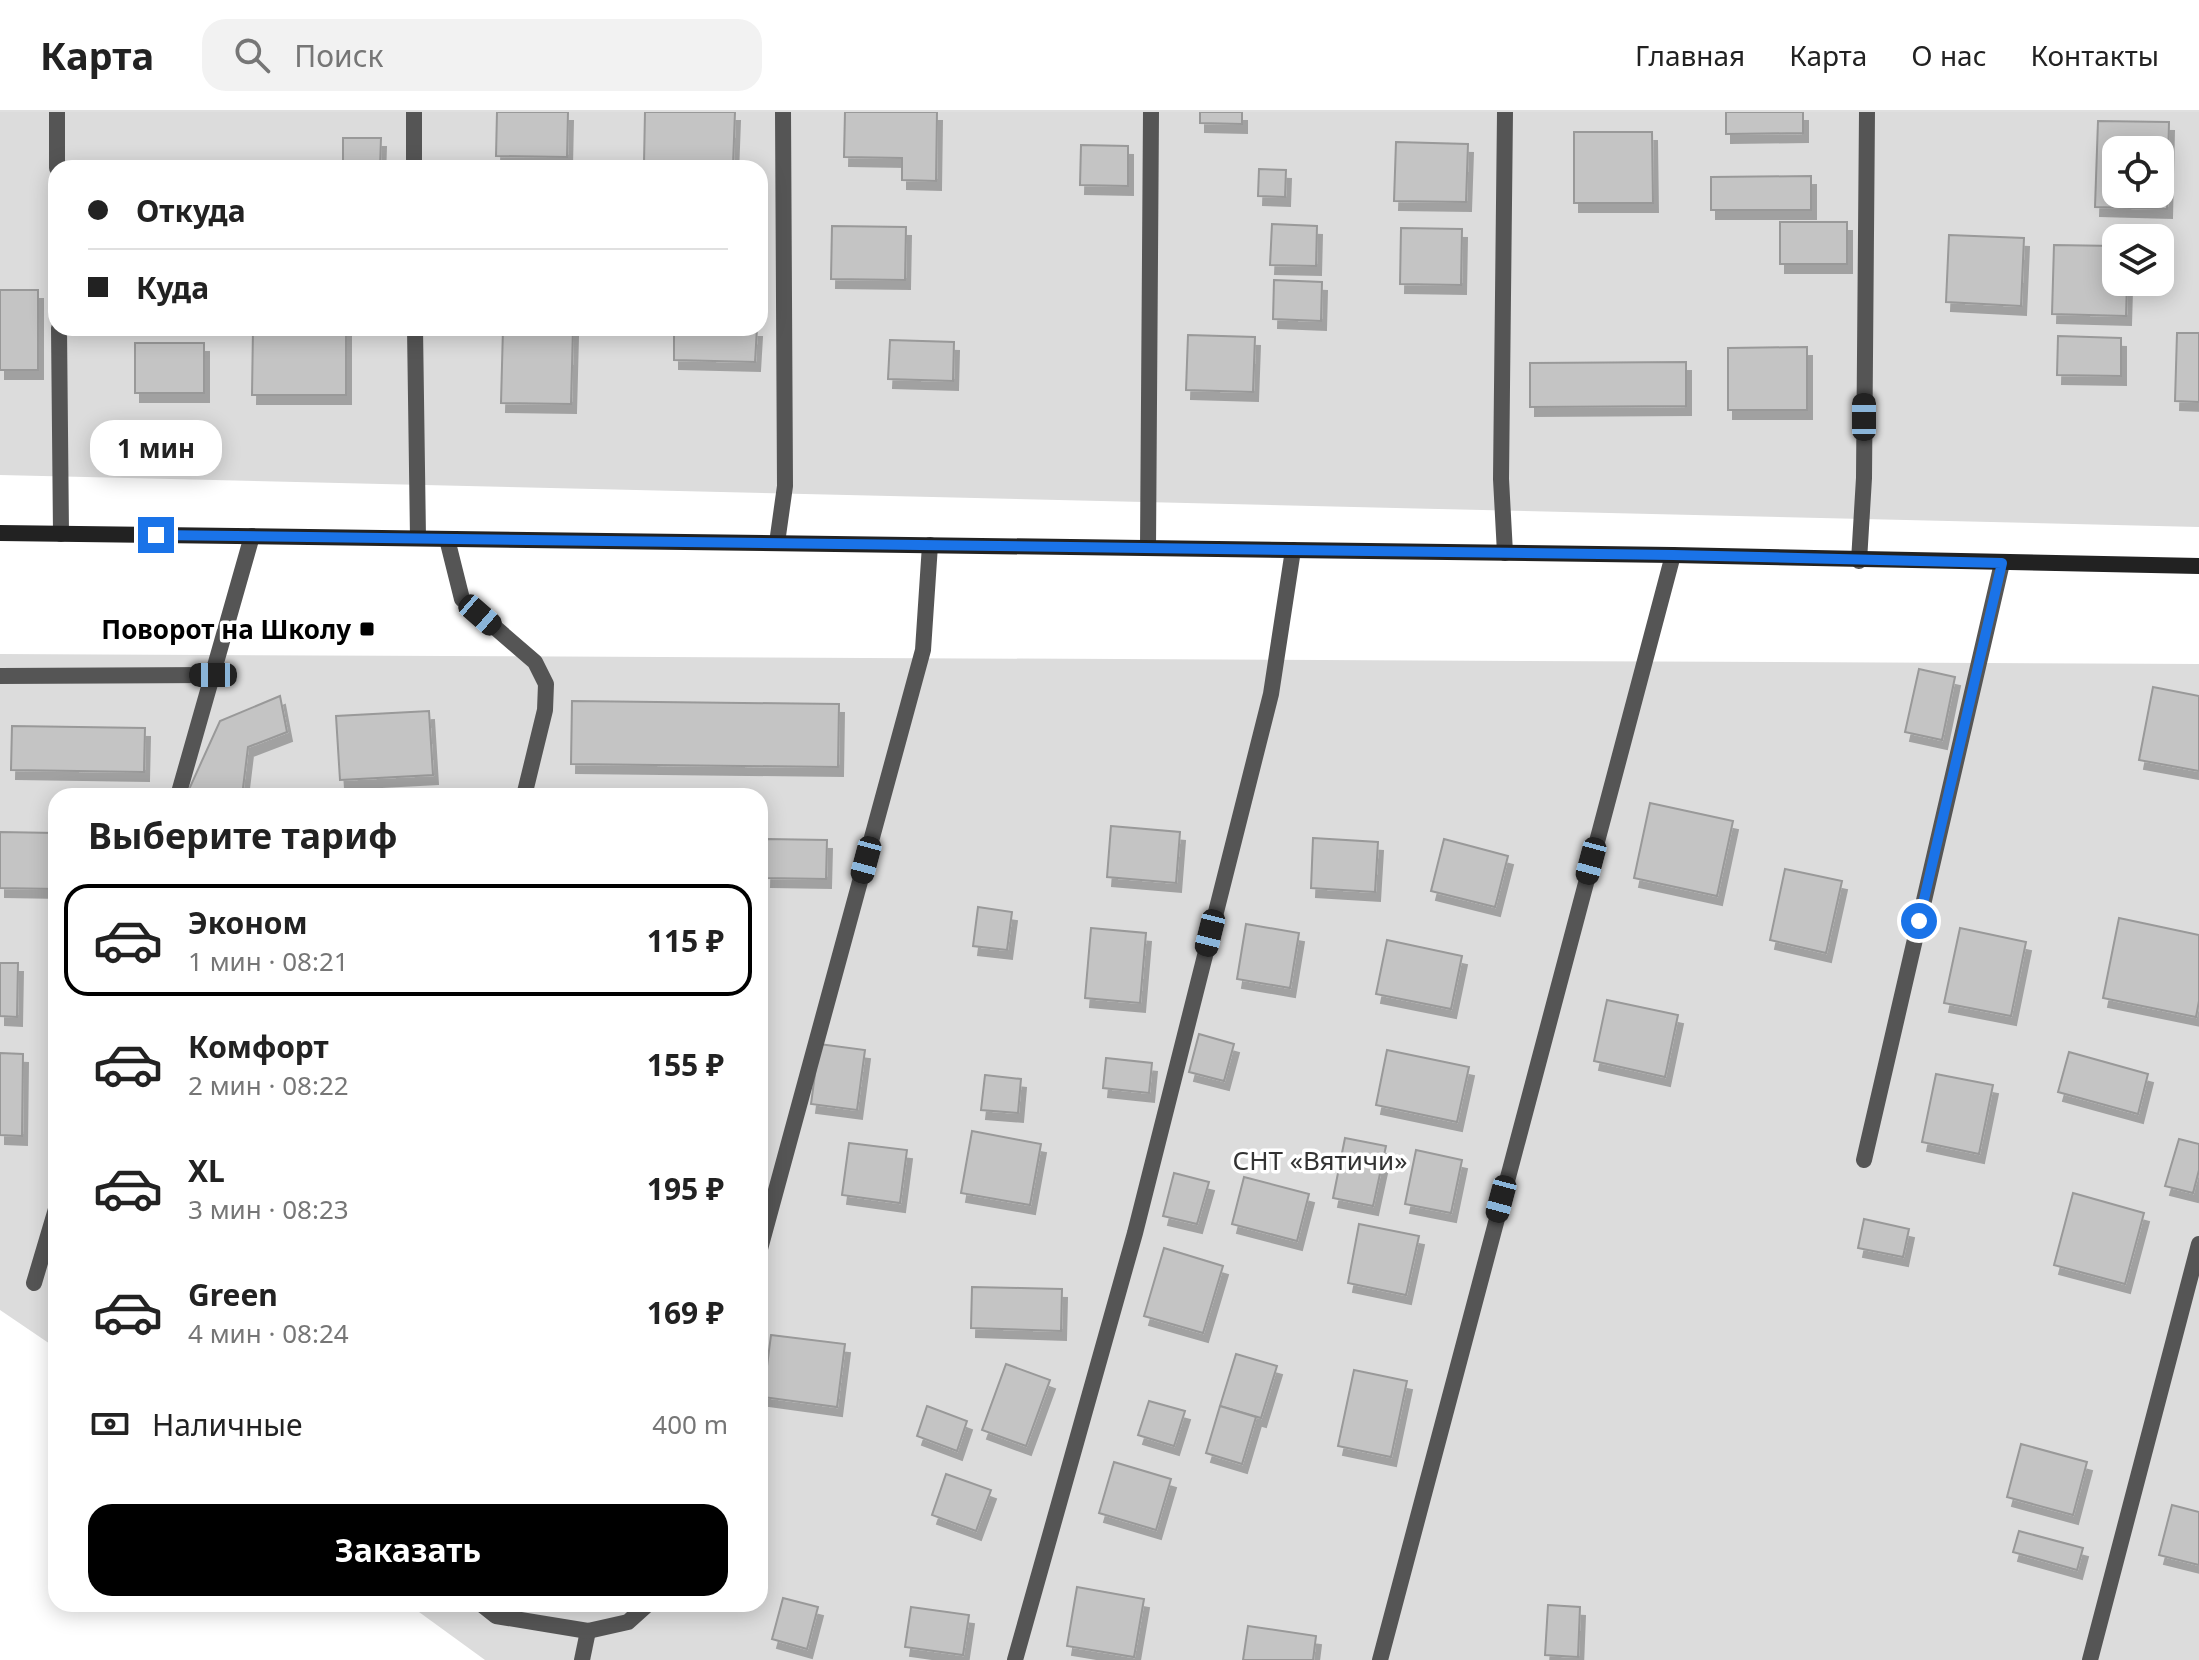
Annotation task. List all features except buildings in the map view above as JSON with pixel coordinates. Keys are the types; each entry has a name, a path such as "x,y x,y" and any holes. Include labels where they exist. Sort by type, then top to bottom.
{"main road":[{"path":"0,533 1673,555 2199,566"}],"street":[{"path":"57,112 57,160"},
{"path":"414,112 414,160"},
{"path":"777,543 785,486 783,112"},
{"path":"1148,548 1151,112"},
{"path":"1505,112 1501,479 1505,553"},
{"path":"1859,561 1864,478 1867,112"},
{"path":"59,336 61,534"},
{"path":"415,336 418,538"},
{"path":"180,788 252,536"},
{"path":"447,539 462,599 535,662 546,684 545,710 526,788"},
{"path":"768,1220 923,650 930,545"},
{"path":"1015,1660 1135,1233 1271,694 1293,550"},
{"path":"1380,1660 1673,555"},
{"path":"1864,1160 2002,563"},
{"path":"0,676 213,675"},
{"path":"34,1283 48,1236"},
{"path":"2090,1660 2199,1244"},
{"path":"491,1612 496,1616 588,1631 628,1622 639,1612"},
{"path":"582,1660 588,1631"}],"green space":[{"path":"0,112 2199,112 2199,527 0,475"},
{"name":"СНТ «Вятичи»","path":"0,654 2199,664 2199,1660 485,1660 419,1612 768,1612 768,788 48,788 48,1343 0,1310"}],"place":[{"name":"Поворот на Школу","path":"367,629"}],"route":[{"path":"156,535 1673,555 2002,563 1919,921"}]}
